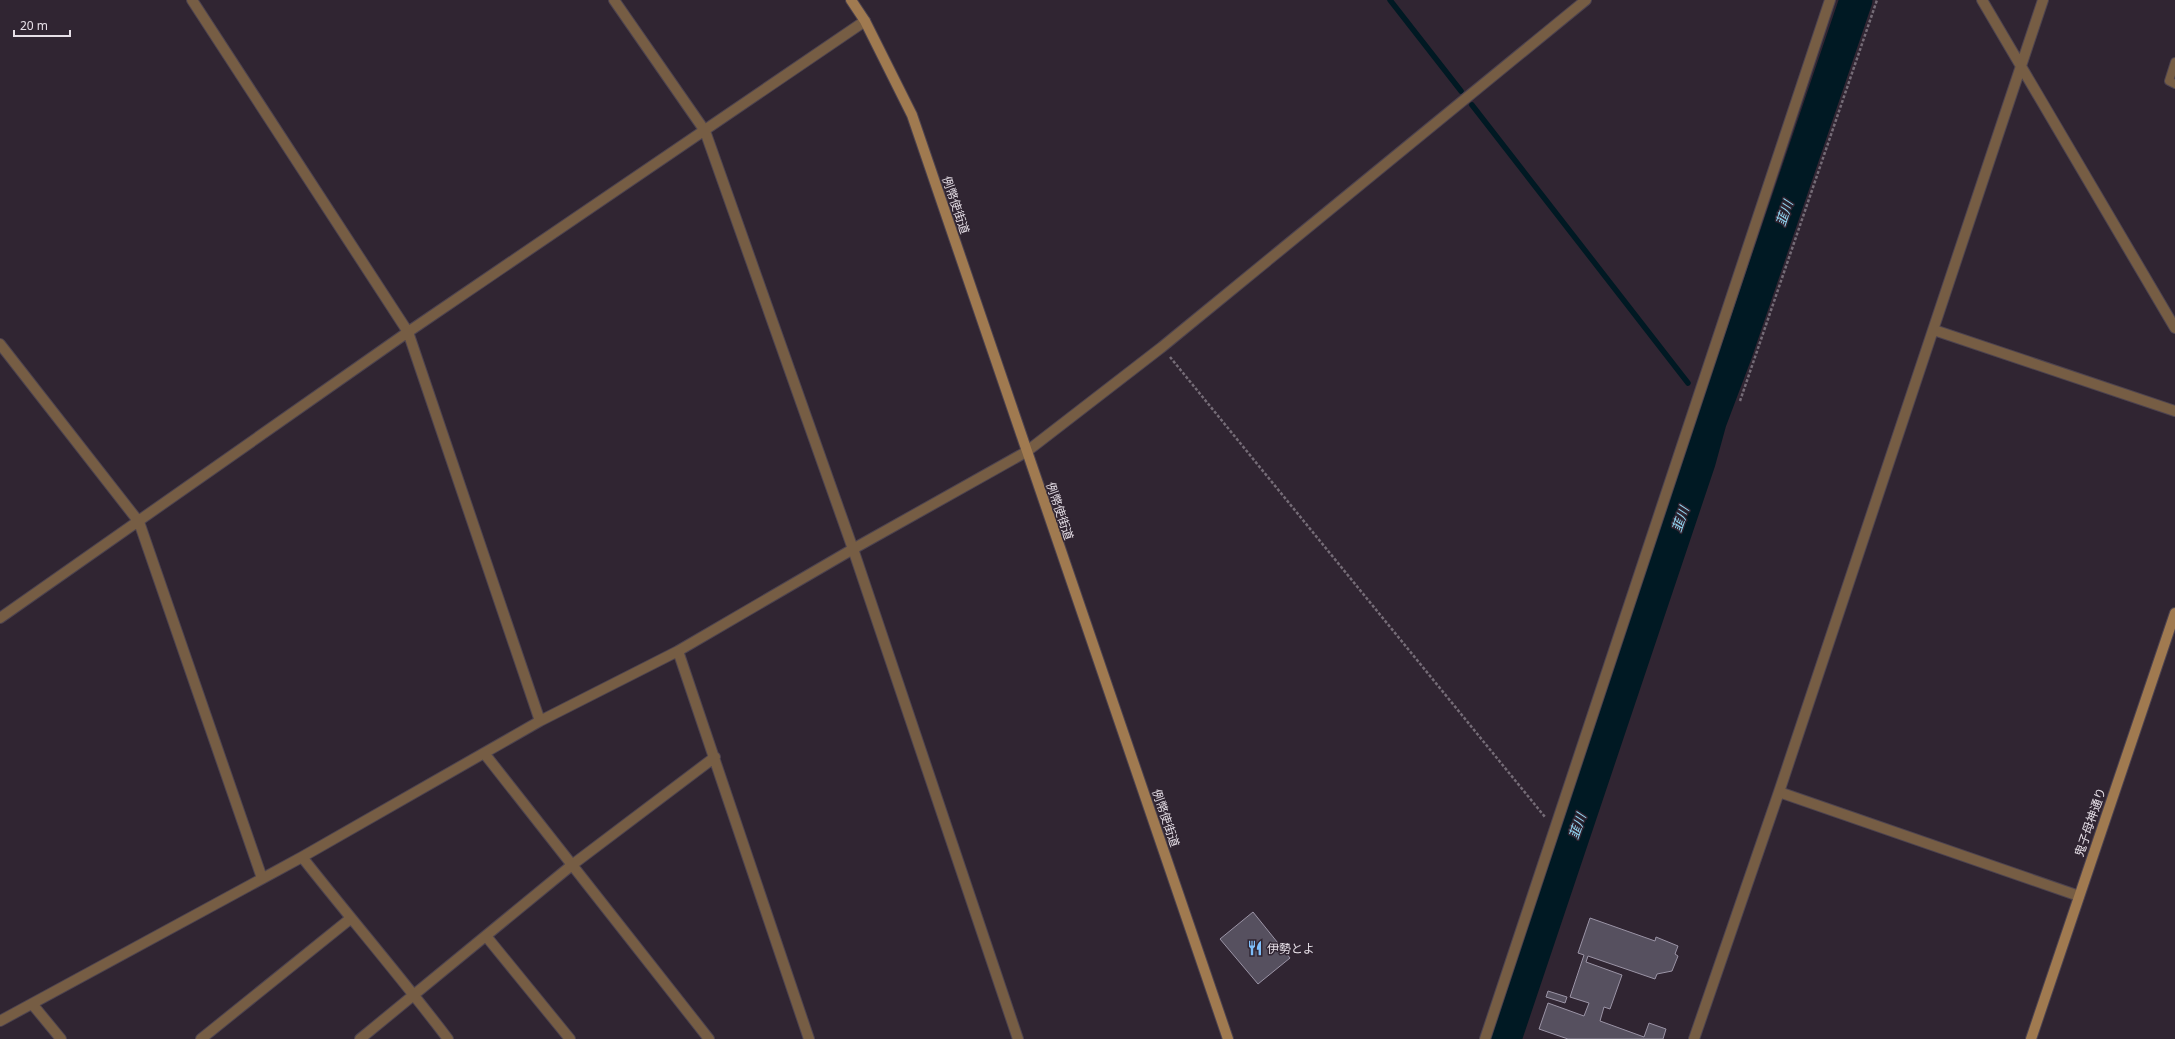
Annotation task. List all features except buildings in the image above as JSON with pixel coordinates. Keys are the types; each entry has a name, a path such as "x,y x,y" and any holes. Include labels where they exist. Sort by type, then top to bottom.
{"main road":[{"name":"例幣使街道","path":"851,0 865,21 912,115 1228,1039"},
{"name":"鬼子母神通り","path":"2031,1039 2175,613"}],"street":[{"path":"192,0 408,332 540,721"},
{"path":"614,0 705,131 853,549 1018,1039"},
{"path":"0,1022 34,1005 302,857 540,721 678,651 853,549 1026,452 1162,347 1586,0"},
{"path":"1485,1039 1830,0"},
{"path":"1982,0 2175,328"},
{"path":"1694,1039 1780,792 2043,0"},
{"path":"0,618 408,332 865,21"},
{"path":"1934,330 2175,411"},
{"path":"0,344 139,522 262,878"},
{"path":"678,651 809,1039"},
{"path":"484,753 709,1039"},
{"path":"360,1039 572,865 715,757"},
{"path":"1780,792 2079,896"},
{"path":"302,857 350,919 415,995 448,1039"},
{"path":"201,1039 350,919"},
{"path":"486,936 570,1039"},
{"path":"34,1005 61,1039"}],"lane":[{"path":"2175,62 2169,81 2175,84"}],"path":[{"path":"1740,401 1877,0"},
{"path":"1162,347 1555,829"}],"waterway":[{"path":"1390,0 1461,91"},
{"name":"韮川","path":"1505,1039 1699,462 1710,422 1736,353 1856,0"},
{"path":"1472,105 1688,383"},
{"path":"1707,396 1717,403"}],"place":[{"name":"伊勢とよ","path":"1255,948"}]}
